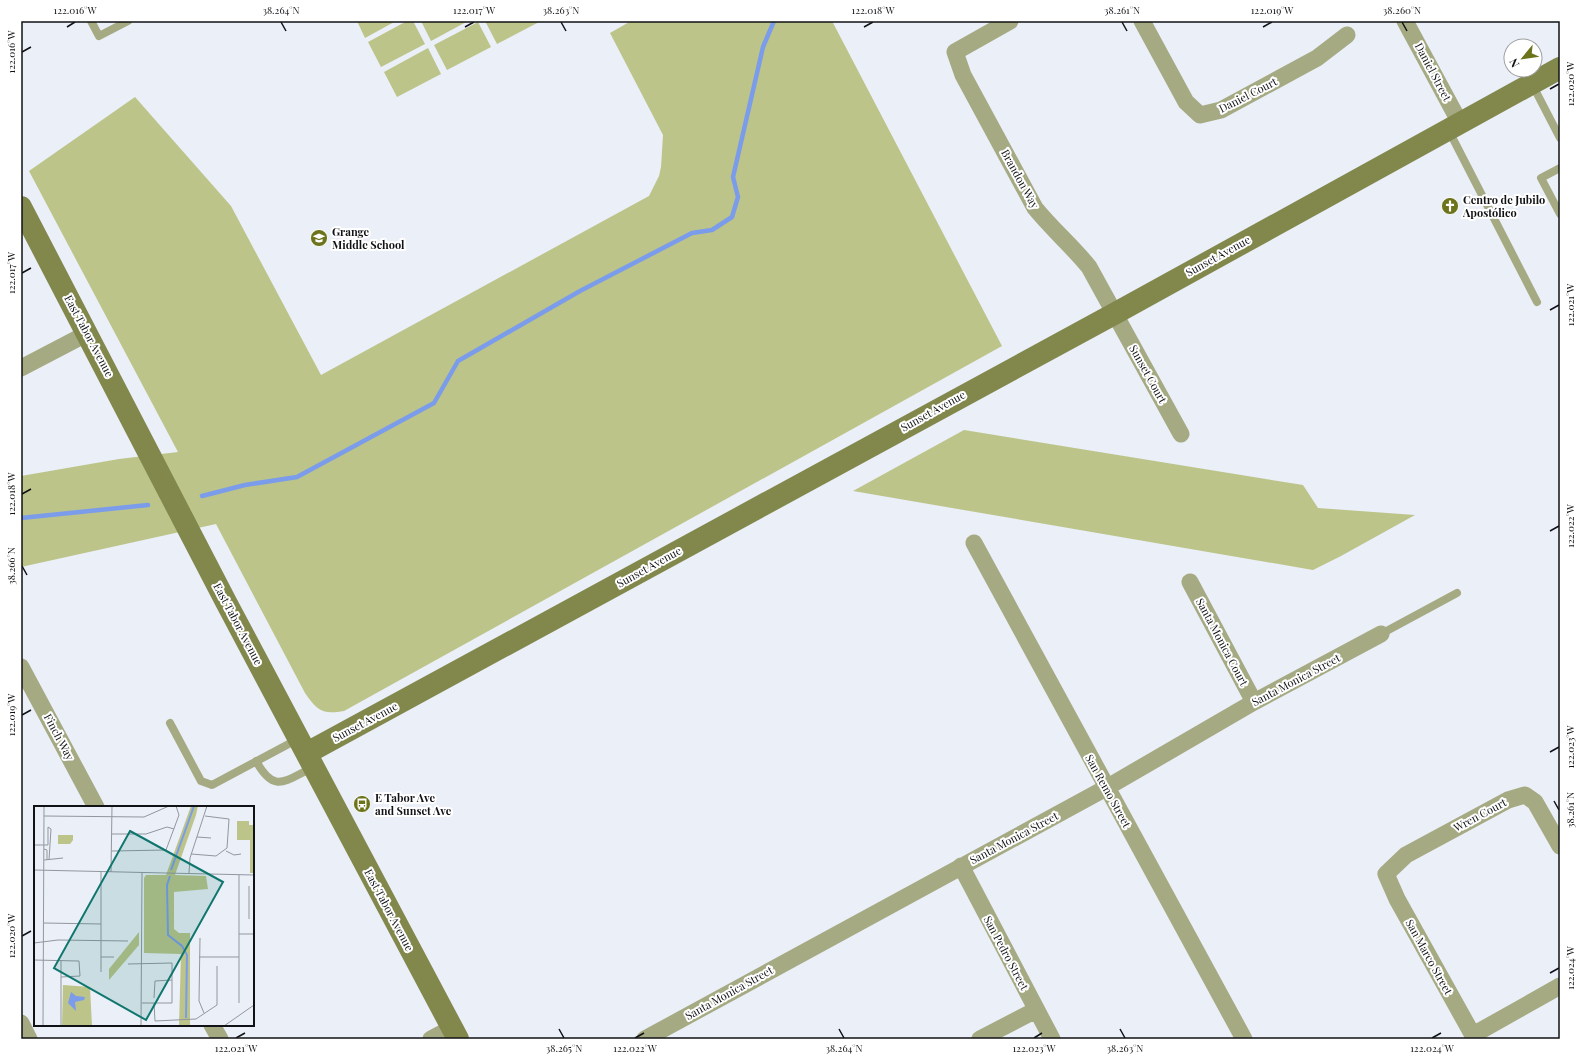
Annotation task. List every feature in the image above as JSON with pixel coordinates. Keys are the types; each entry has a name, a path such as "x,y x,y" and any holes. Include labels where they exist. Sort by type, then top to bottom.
{"main road":[{"name":"Sunset Avenue","path":"307,753 1114,314 1560,68"},
{"name":"East Tabor Avenue","path":"21,207 88,333 226,602 455,1034"}],"street":[{"name":"Brandon Way","path":"1010,21 955,52 963,75 1035,208 1048,225 1077,251 1089,267 1114,314"},
{"name":"Daniel Court","path":"1142,21 1186,102 1200,115 1221,110 1317,58 1347,34"},
{"name":"Daniel Street","path":"1405,21 1454,127"},
{"name":"Sunset Court","path":"1114,314 1181,434"},
{"path":"21,368 88,333"},
{"name":"San Remo Street","path":"974,543 1106,788 1244,1039"},
{"name":"Santa Monica Court","path":"1190,582 1254,702"},
{"name":"Santa Monica Street","path":"645,1039 1106,788 1254,702 1381,634"},
{"name":"Finch Way","path":"21,667 95,806"},
{"name":"Wren Court","path":"1386,874 1406,855 1508,800 1525,796 1535,802 1560,846"},
{"name":"San Pedro Street","path":"961,866 1052,1039"},
{"name":"San Marco Street","path":"1386,874 1397,899 1474,1037"},
{"path":"1474,1037 1560,986"},
{"path":"980,1039 1036,1010"},
{"path":"21,1023 29,1039"},
{"path":"213,1026 220,1039"},
{"path":"431,1039 455,1034"}],"lane":[{"path":"91,21 99,36 128,21"},
{"path":"1532,84 1560,138"},
{"path":"1454,127 1536,302"},
{"path":"1560,168 1541,178 1560,214"},
{"path":"1381,634 1457,593"},
{"path":"170,723 201,781 212,785 256,761 307,753"},
{"path":"256,761 269,780 277,782 285,781 307,753"}],"green space":[{"path":"357,21 396,21 365,38"},
{"path":"407,21 413,21 425,44 381,67 368,42"},
{"path":"421,21 468,21 431,41"},
{"path":"485,21 541,21 497,44"},
{"path":"631,21 832,21 1002,346 344,711 325,712 313,704 305,693 216,524 21,567 21,476 119,459 178,452 29,171 135,97 231,206 321,375 649,196 659,176 663,135 610,33"},
{"path":"478,22 491,47 447,70 434,45"},
{"path":"428,48 441,74 397,97 384,72"},
{"path":"964,430 1303,485 1318,508 1415,515 1313,570 853,491"}],"waterway":[{"path":"202,496 245,485 297,477 434,403 458,361 580,291 692,233 712,230 732,217 738,197 733,177 763,47 774,21"},
{"path":"21,518 148,505"}],"place":[{"name":"Centro de Jubilo Apostólico","path":"1450,206"},
{"name":"Grange Middle School","path":"319,238"},
{"name":"E Tabor Ave and Sunset Ave","path":"362,804"}]}
